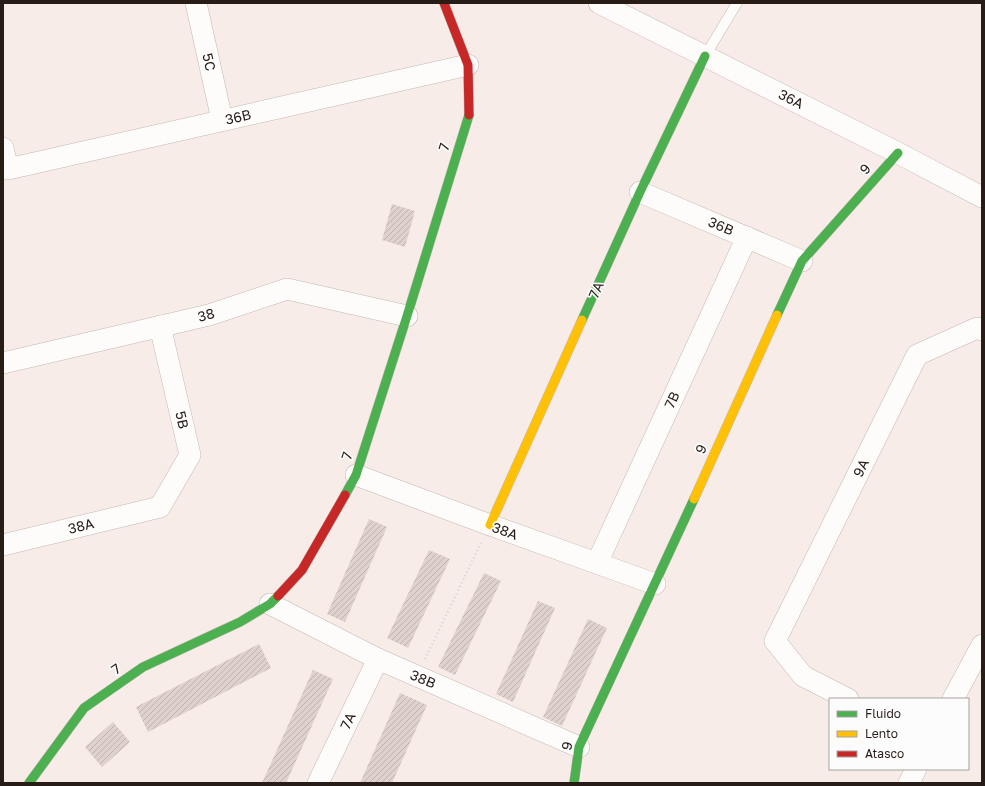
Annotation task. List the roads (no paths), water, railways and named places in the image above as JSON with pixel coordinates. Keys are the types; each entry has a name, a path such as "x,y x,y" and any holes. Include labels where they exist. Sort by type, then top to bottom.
{"street":[{"name":"5C","path":"196,3 222,120"},
{"name":"7","path":"29,783 84,708 143,667 240,622 270,604 302,570 356,474 469,116 468,65 444,3"},
{"name":"36A","path":"599,3 898,153 982,197"},
{"name":"7A","path":"490,525 640,192 705,56"},
{"name":"36B","path":"3,148 8,169 468,65"},
{"name":"9","path":"574,783 579,747 802,261 898,153"},
{"name":"36B","path":"640,192 802,261"},
{"name":"7B","path":"597,563 747,238"},
{"name":"38","path":"3,363 209,315 287,289 406,316"},
{"name":"5B","path":"160,326 190,454 160,507"},
{"name":"9A","path":"846,698 803,676 775,641 917,355 980,329"},
{"name":"38A","path":"356,474 490,525 655,584"},
{"name":"38A","path":"3,545 160,507"},
{"name":"38B","path":"270,604 378,659 579,747"},
{"path":"954,698 982,645"},
{"name":"7A","path":"318,783 378,659"},
{"path":"909,783 916,770"}],"lane":[{"path":"705,56 737,3"}]}
